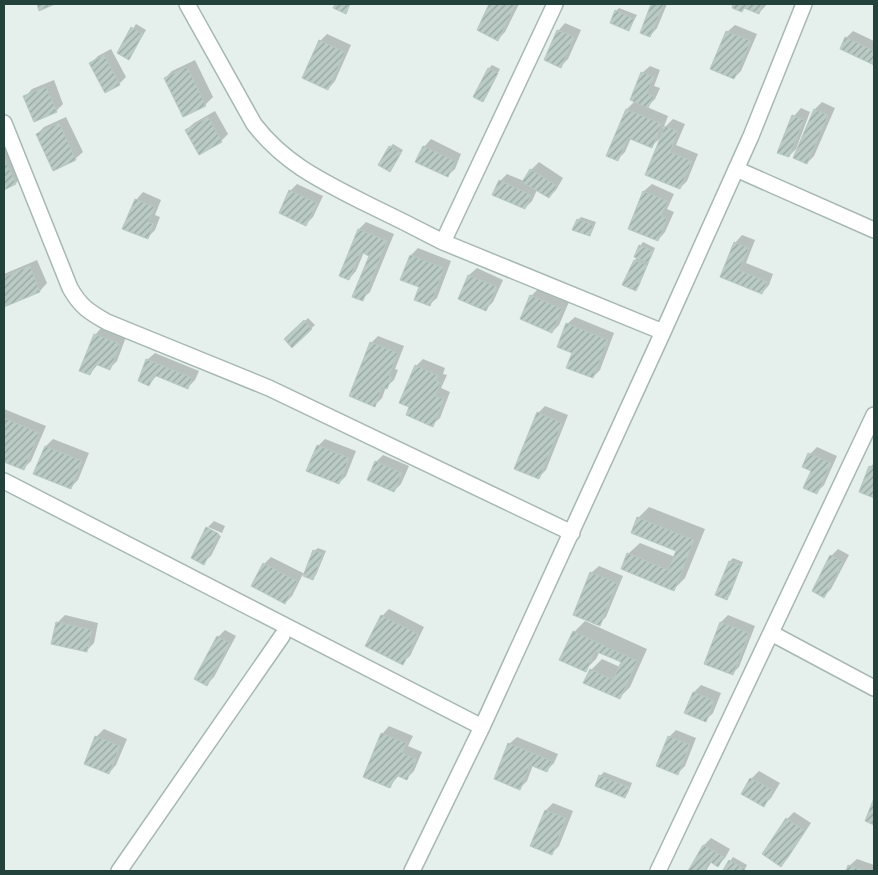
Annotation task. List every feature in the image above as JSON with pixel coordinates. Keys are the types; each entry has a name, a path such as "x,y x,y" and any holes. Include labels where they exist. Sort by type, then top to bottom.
{"street":[{"path":"187,4 254,124 268,142 284,156 316,178 443,242 663,332"},
{"path":"443,242 555,4"},
{"path":"412,871 482,727 663,332 750,136 804,4"},
{"path":"4,123 70,288 77,301 87,311 107,322 269,388 572,533"},
{"path":"736,168 874,230"},
{"path":"658,871 874,415"},
{"path":"4,481 482,727"},
{"path":"771,633 874,688"},
{"path":"119,871 282,636"}],"building":[{"path":"37,4 55,4 39,11"},
{"path":"335,4 350,4 346,14 333,8"},
{"path":"489,4 516,4 498,41 477,30"},
{"path":"651,4 664,4 650,37 640,33"},
{"path":"733,4 763,4 759,14 744,8 742,12 732,8"},
{"path":"615,10 634,19 629,31 610,23"},
{"path":"131,27 143,34 129,60 117,53"},
{"path":"557,30 574,37 561,68 544,60"},
{"path":"726,31 751,41 734,79 710,69"},
{"path":"845,37 874,51 874,65 840,49"},
{"path":"319,40 345,52 328,90 302,78"},
{"path":"104,55 120,85 105,93 89,63"},
{"path":"187,67 206,106 183,117 164,78"},
{"path":"488,68 498,73 483,102 473,97"},
{"path":"641,72 654,77 647,93 654,96 648,108 630,100"},
{"path":"46,87 57,112 34,122 23,96"},
{"path":"626,109 662,124 652,148 628,138 618,161 606,156"},
{"path":"814,109 828,115 807,164 793,158"},
{"path":"792,115 804,120 789,157 777,153"},
{"path":"208,117 222,142 199,155 185,130"},
{"path":"59,123 76,160 53,171 36,134"},
{"path":"665,126 678,131 670,152 692,161 680,189 645,175"},
{"path":"389,146 401,153 390,172 378,165"},
{"path":"423,146 455,161 448,177 415,162"},
{"path":"4,157 16,184 4,190"},
{"path":"530,169 557,186 549,198 522,182"},
{"path":"499,180 531,195 525,209 492,195"},
{"path":"289,190 317,203 306,226 279,213"},
{"path":"643,191 668,201 661,216 667,219 658,241 628,229"},
{"path":"135,199 155,207 148,222 154,224 148,239 122,229"},
{"path":"577,219 593,225 590,236 572,230"},
{"path":"358,229 387,241 363,301 352,297 369,256 361,252 349,280 339,276"},
{"path":"734,242 749,248 739,270 767,282 762,294 720,277"},
{"path":"639,245 653,251 648,263 634,257"},
{"path":"410,255 444,268 430,306 414,300 419,287 400,280"},
{"path":"634,260 647,265 636,291 622,285"},
{"path":"30,266 40,292 4,307 4,277"},
{"path":"468,275 497,287 486,311 458,299"},
{"path":"530,295 562,309 552,333 520,319"},
{"path":"304,320 312,329 292,348 284,339"},
{"path":"566,323 608,340 593,378 566,368 572,353 557,347"},
{"path":"94,334 120,344 110,370 95,364 90,375 79,371"},
{"path":"370,342 398,353 389,376 392,377 387,389 382,387 375,407 349,396"},
{"path":"146,359 192,378 188,389 154,375 149,386 138,381"},
{"path":"415,365 438,376 436,381 441,383 435,396 444,399 433,427 406,415 409,407 399,403"},
{"path":"537,412 562,423 539,479 514,469"},
{"path":"4,418 39,433 24,470 4,462 6,448 4,447"},
{"path":"317,445 349,458 339,484 306,471"},
{"path":"45,446 82,461 71,489 33,474"},
{"path":"808,453 831,463 817,494 803,488 811,471 802,467"},
{"path":"375,461 402,473 394,492 367,480"},
{"path":"869,466 874,469 874,498 859,492"},
{"path":"637,517 694,540 674,591 621,569 627,553 668,570 676,551 631,533"},
{"path":"206,527 219,534 204,565 191,558"},
{"path":"313,550 323,554 313,580 303,576"},
{"path":"830,555 843,562 824,598 812,591"},
{"path":"729,561 741,565 727,600 715,595"},
{"path":"263,563 297,581 285,604 251,586"},
{"path":"590,572 617,583 600,626 573,615"},
{"path":"381,615 418,634 403,665 365,646"},
{"path":"56,622 92,630 87,652 51,644"},
{"path":"720,622 749,633 733,675 704,664"},
{"path":"573,631 637,661 620,699 583,683 590,669 613,680 621,662 595,651 586,672 559,660"},
{"path":"217,636 230,643 207,686 194,679"},
{"path":"693,692 714,701 706,722 684,713"},
{"path":"381,733 406,743 402,753 416,759 407,780 396,775 390,788 363,777"},
{"path":"95,736 120,746 109,774 84,764"},
{"path":"668,736 690,745 678,775 656,766"},
{"path":"508,743 552,761 547,772 530,765 520,790 494,779"},
{"path":"599,775 629,787 625,798 595,786"},
{"path":"750,778 773,790 764,807 741,794"},
{"path":"874,798 874,825 865,821"},
{"path":"545,810 566,818 552,855 530,846"},
{"path":"786,818 805,831 781,867 762,854"},
{"path":"703,845 724,857 718,867 709,861 704,871 688,871"},
{"path":"729,860 745,869 744,871 723,870"},
{"path":"848,865 865,871 846,871"}]}
